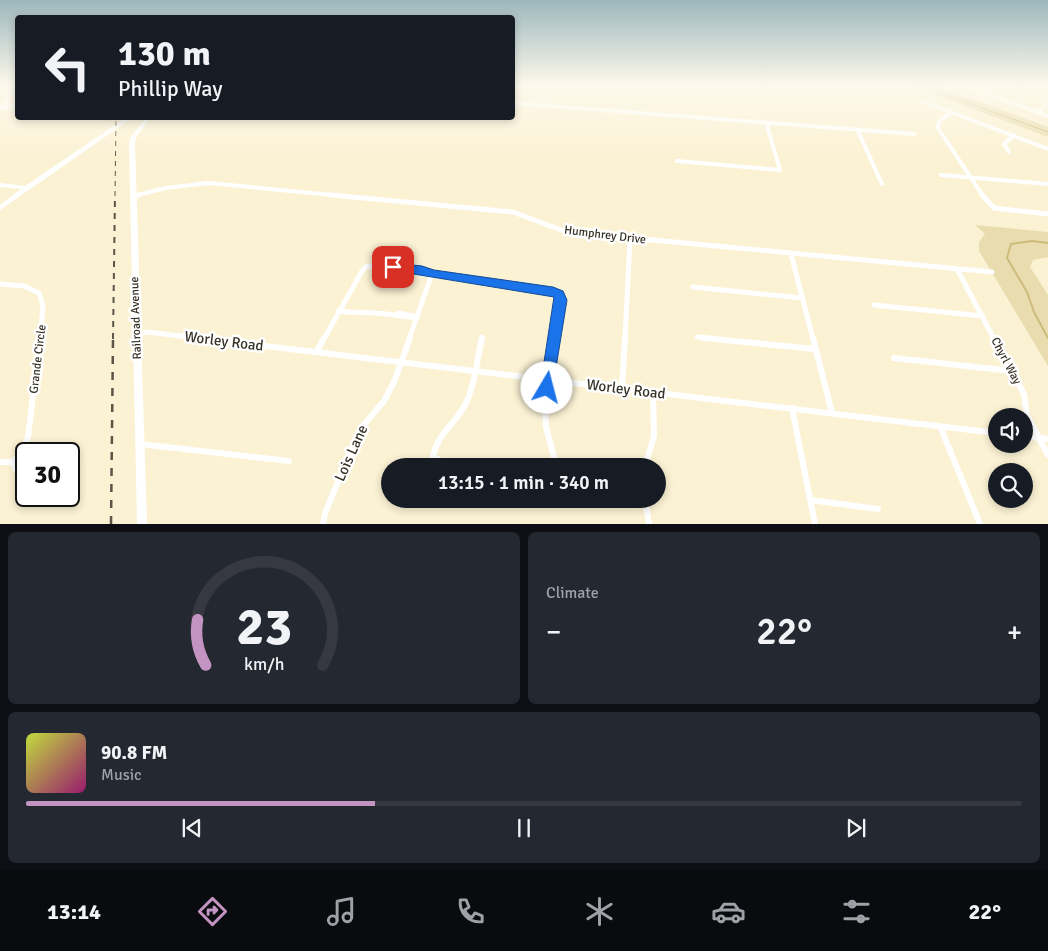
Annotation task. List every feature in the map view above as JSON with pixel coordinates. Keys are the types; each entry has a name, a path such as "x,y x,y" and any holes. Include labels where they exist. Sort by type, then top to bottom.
{"main road":[{"path":"0,208 87,147 121,120"},
{"path":"87,147 125,120"},
{"name":"Railroad Avenue","path":"142,524 132,139 146,120"},
{"path":"0,185 26,188"}],"street":[{"path":"589,109 914,134"},
{"path":"945,109 1048,149"},
{"path":"1031,109 1048,116"},
{"path":"952,112 939,121 938,128 971,178 994,208 1048,214"},
{"path":"677,161 780,170 766,122"},
{"path":"857,129 882,184"},
{"path":"1009,152 1004,144 1014,135"},
{"path":"940,175 1048,184"},
{"name":"Humphrey Drive","path":"133,196 166,188 208,183 513,212 570,232 992,272"},
{"path":"622,388 630,238"},
{"path":"791,254 832,413"},
{"path":"317,351 338,311 367,266 376,265 412,270 415,273 559,294 561,300 545,408 546,427 554,458"},
{"name":"Chyrl Way","path":"957,269 1024,394 1027,415 1048,455"},
{"name":"Lois Lane","path":"323,524 325,513 360,428 384,401 394,382 432,274"},
{"name":"Grande Circle","path":"0,284 33,289 43,298 43,314 28,437 23,451 13,462"},
{"path":"693,287 802,298"},
{"path":"874,305 982,316"},
{"path":"338,311 395,315 398,318 417,317"},
{"name":"Worley Road","path":"137,335 146,332 317,351 988,432"},
{"path":"435,458 433,457 434,448 440,436 465,404 482,337"},
{"path":"697,337 815,349"},
{"path":"894,358 1012,371"},
{"path":"646,458 654,436 653,392"},
{"path":"792,408 815,524"},
{"path":"940,426 980,524"},
{"path":"1033,437 1048,439"},
{"path":"139,444 289,461"},
{"path":"0,462 13,462 15,467"},
{"path":"810,500 878,509"},
{"path":"646,508 649,524"}],"shaded area":[{"path":"974,109 1000,109 1048,127 1048,137"},
{"path":"975,225 1048,232 1048,257 1033,260 1030,267 1048,295 1048,366 979,251 979,242 985,234"}],"waterway":[{"path":"987,109 1048,132"},
{"path":"1048,243 1032,241 1011,244 1007,258 1027,292 1034,312 1048,338"}],"railway":[{"path":"115,196 116,120"},
{"path":"113,339 115,195"},
{"path":"111,524 113,338"}],"route":[{"path":"393,267 416,269 432,274 559,294 561,300 547,388"}]}
